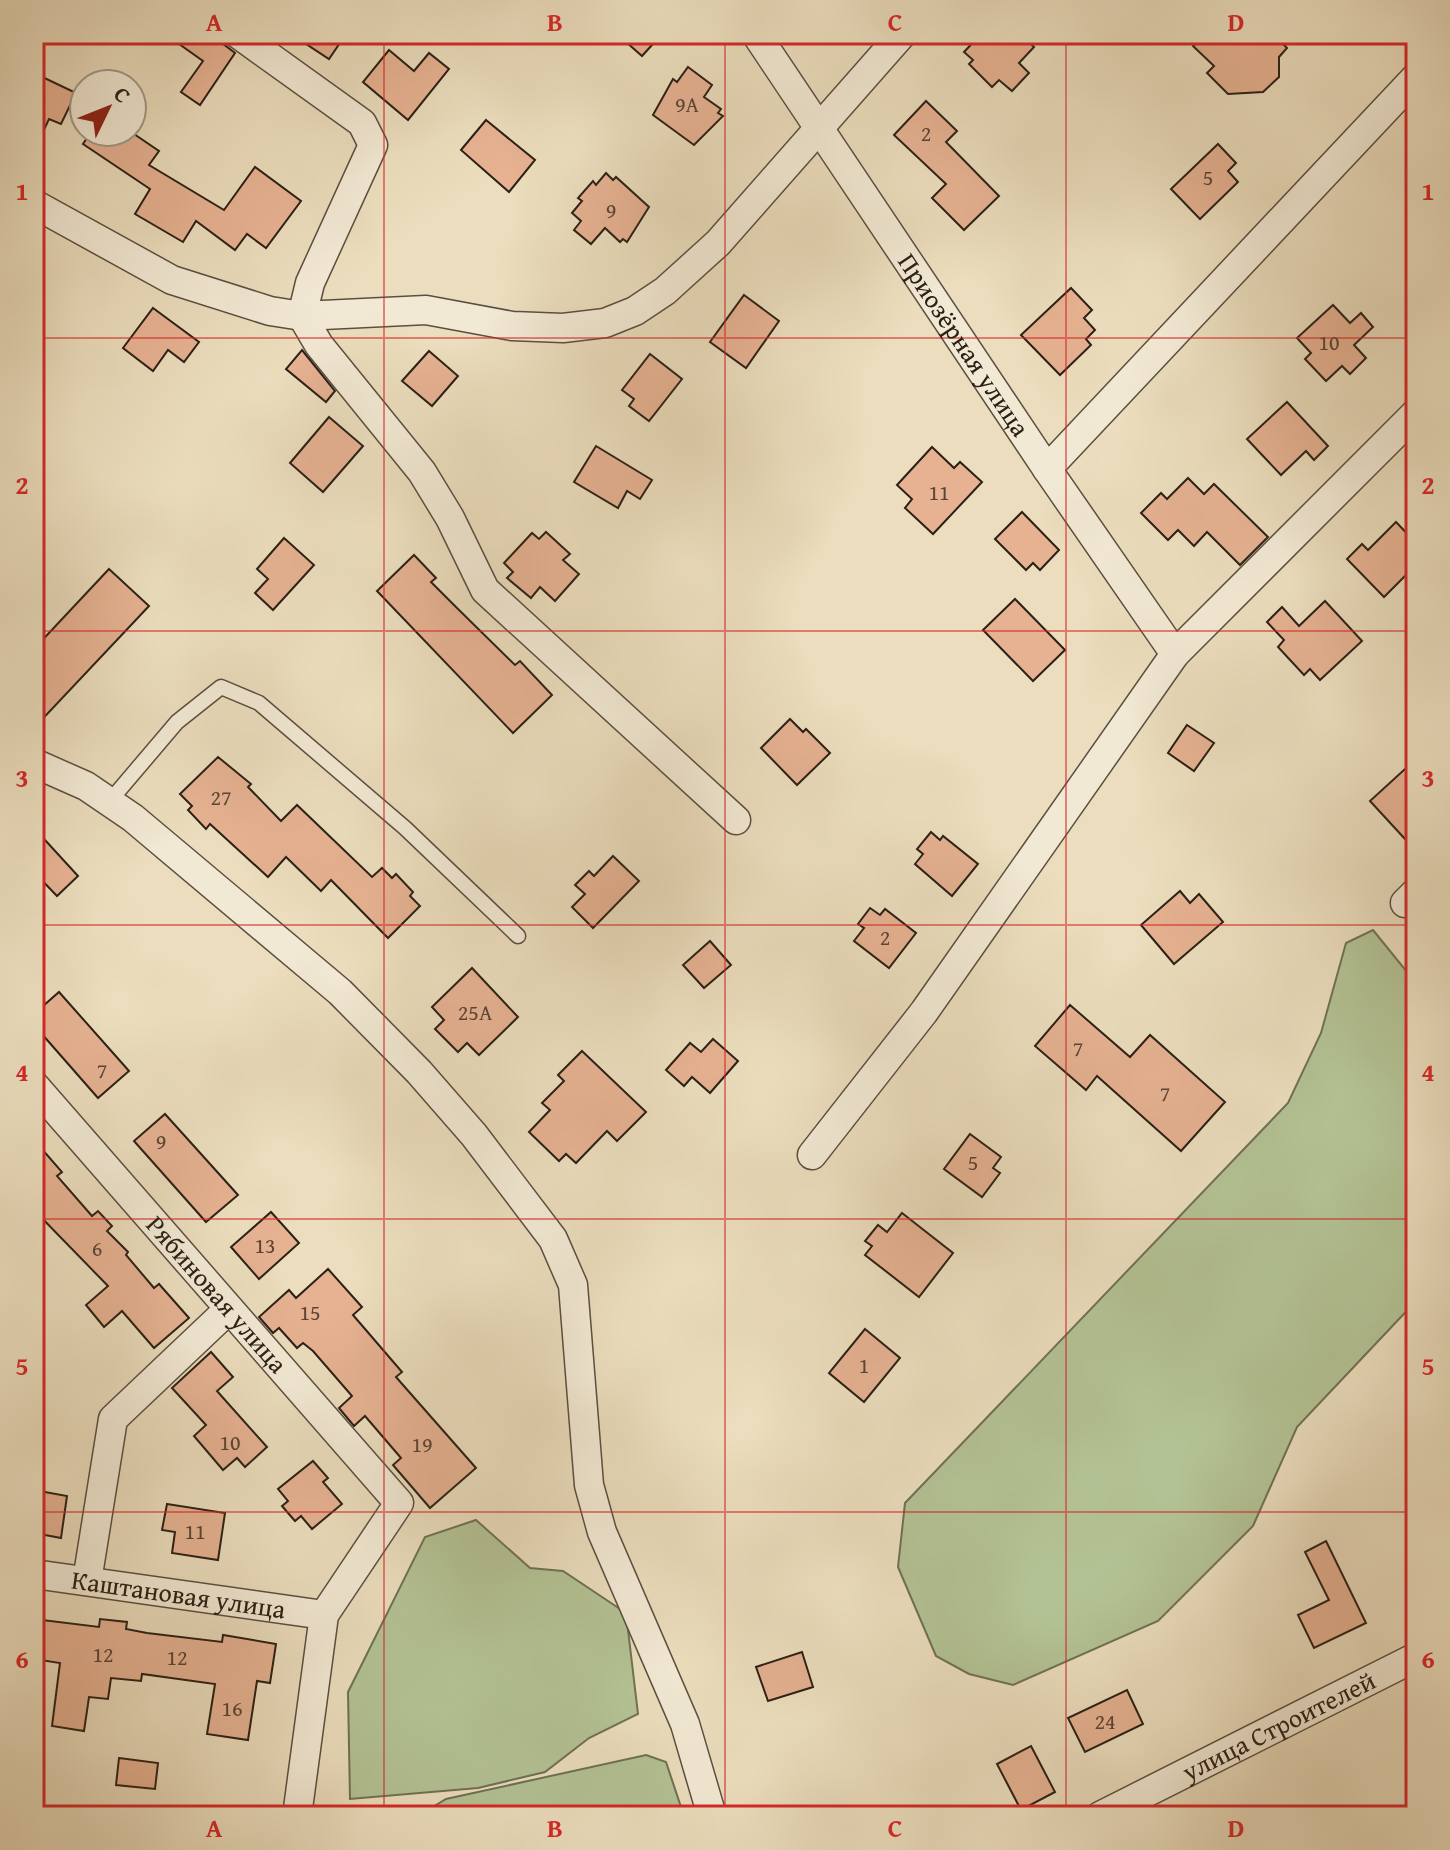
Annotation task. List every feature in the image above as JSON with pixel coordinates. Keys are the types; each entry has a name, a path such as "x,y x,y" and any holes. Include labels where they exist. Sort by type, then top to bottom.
{"street":[{"path":"238,34 362,123 373,145 310,283 302,316 319,345 422,472 450,518 485,590 736,820"},
{"name":"Приозёрная улица","path":"756,34 1047,469 1175,654"},
{"path":"35,212 172,280 270,311 302,316 426,310 512,326 563,328 605,323 635,311 665,291 718,243 902,34"},
{"path":"1047,469 1416,77"},
{"path":"812,1155 924,1012 1175,654 1416,413"},
{"path":"34,763 86,786 109,802 340,992 419,1072 474,1135 553,1239 573,1285 589,1485 602,1532 685,1724 712,1816"},
{"name":"Рябиновая улица","path":"34,1085 399,1503 324,1615"},
{"path":"87,1581 113,1419 228,1310"},
{"name":"Каштановая улица","path":"34,1574 324,1615"},
{"path":"297,1816 324,1615"},
{"name":"улица Строителей","path":"1100,1816 1416,1657"}],"lane":[{"path":"109,802 177,722 221,687 259,703 405,828 518,936"}],"green space":[{"path":"1373,930 1416,983 1416,1301 1297,1427 1253,1526 1158,1621 1013,1685 969,1674 936,1656 898,1567 905,1503 1288,1103 1321,1033 1346,943"},
{"path":"476,1520 530,1568 563,1571 626,1613 638,1714 589,1738 545,1772 478,1788 350,1799 348,1692 425,1537"},
{"path":"646,1755 666,1762 684,1816 418,1816 446,1799"}],"building":[{"path":"165,34 210,34 235,53 200,105 181,92 203,61"},
{"path":"291,34 346,34 329,59"},
{"path":"617,34 662,34 642,56"},
{"path":"981,34 1020,34 1034,47 1019,63 1029,73 1012,91 999,80 992,87 969,64 973,60 964,52"},
{"path":"1205,34 1274,34 1287,48 1279,57 1279,77 1263,92 1228,94 1207,73 1214,66 1193,46"},
{"path":"389,50 414,71 429,53 449,69 408,120 363,82"},
{"path":"688,67 712,85 704,97 721,109 718,113 723,116 694,145 653,115 673,79 677,82"},
{"path":"34,73 68,89 68,110 61,124 49,119 34,151"},
{"path":"926,101 957,131 946,142 999,196 964,230 932,198 946,184 894,135"},
{"path":"486,120 535,160 509,192 461,150"},
{"path":"148,144 159,151 149,165 224,210 255,167 301,201 266,248 247,234 235,250 196,221 183,242 135,214 150,189 89,148 148,148"},
{"path":"1218,144 1236,163 1228,171 1238,182 1200,219 1171,189"},
{"path":"606,173 613,180 616,177 649,207 627,242 623,239 620,242 605,228 591,244 574,230 581,221 572,213 582,201 578,198 593,181 596,185"},
{"path":"1071,288 1092,310 1084,318 1095,330 1086,339 1091,345 1060,375 1021,335"},
{"path":"744,295 779,321 746,368 710,342"},
{"path":"1333,305 1350,323 1361,313 1373,327 1354,345 1366,358 1350,374 1342,366 1326,381 1305,359 1311,353 1297,338"},
{"path":"153,308 199,342 184,362 168,350 153,371 123,348"},
{"path":"302,350 335,391 326,402 286,369"},
{"path":"429,351 458,376 432,406 402,381"},
{"path":"650,354 682,379 649,421 629,406 634,399 622,390"},
{"path":"1287,402 1328,446 1314,460 1306,451 1281,475 1247,439"},
{"path":"329,417 363,446 323,492 290,463"},
{"path":"596,446 652,480 640,499 627,491 618,508 574,482"},
{"path":"932,447 954,468 960,462 982,482 933,534 905,508 912,499 897,485"},
{"path":"1188,478 1204,494 1214,484 1268,537 1240,565 1207,532 1194,546 1178,530 1168,540 1141,513 1161,493 1167,499"},
{"path":"1022,512 1059,550 1040,570 1033,563 1026,570 995,539"},
{"path":"1396,522 1416,543 1416,565 1384,597 1347,559 1362,544 1368,550"},
{"path":"546,532 570,554 563,560 579,574 555,601 540,587 531,598 507,578 513,572 504,563 532,533 539,539"},
{"path":"284,538 314,565 273,610 255,593 268,579 257,569"},
{"path":"414,555 436,578 431,582 515,665 520,661 552,695 513,733 377,591"},
{"path":"109,569 149,606 34,728 34,649"},
{"path":"1015,599 1065,650 1033,681 983,630"},
{"path":"1325,601 1362,641 1320,680 1310,669 1304,675 1278,647 1284,640 1267,622 1282,607 1299,626"},
{"path":"790,719 803,732 806,729 830,753 797,785 761,748"},
{"path":"1187,725 1214,743 1194,771 1168,753"},
{"path":"218,757 251,784 248,787 281,821 297,805 372,877 382,868 392,878 396,874 413,892 410,896 420,906 388,938 331,880 321,891 286,857 268,877 210,824 206,829 188,810 192,806 180,794"},
{"path":"1416,759 1416,829 1405,839 1370,801"},
{"path":"34,828 78,876 57,896 34,872"},
{"path":"931,832 940,840 943,836 978,864 952,896 915,864 923,854 917,849"},
{"path":"613,856 639,881 593,928 572,907 585,894 575,885 589,871 594,876"},
{"path":"1180,891 1190,903 1199,894 1223,922 1174,964 1141,925"},
{"path":"870,908 880,915 885,909 916,933 889,968 854,941 864,928 858,924"},
{"path":"710,941 731,965 704,988 683,965"},
{"path":"472,968 518,1017 479,1055 467,1043 458,1052 435,1029 444,1020 432,1007"},
{"path":"59,992 129,1071 98,1098 34,1025 34,1014"},
{"path":"1070,1005 1130,1057 1150,1035 1225,1102 1181,1151 1097,1076 1086,1090 1035,1046"},
{"path":"713,1039 738,1061 710,1093 692,1077 684,1086 666,1070 690,1043 701,1052"},
{"path":"582,1051 646,1112 617,1141 607,1131 576,1163 566,1154 559,1161 529,1132 550,1110 542,1103 564,1081 558,1075"},
{"path":"165,1114 238,1195 206,1222 134,1141"},
{"path":"970,1134 1001,1157 993,1168 1000,1173 982,1197 944,1169"},
{"path":"34,1140 62,1172 57,1176 92,1216 98,1211 112,1226 107,1231 128,1252 126,1255 154,1288 159,1284 189,1318 154,1348 122,1311 104,1327 86,1305 108,1286 34,1210"},
{"path":"271,1212 299,1243 259,1279 231,1247"},
{"path":"902,1213 953,1253 919,1297 865,1255 872,1246 865,1241 878,1225 887,1232"},
{"path":"328,1269 362,1307 353,1315 402,1372 396,1377 476,1468 430,1508 393,1465 401,1458 365,1416 354,1426 339,1408 352,1396 313,1351 303,1343 297,1348 279,1328 273,1333 259,1317 289,1290 296,1298"},
{"path":"865,1329 900,1358 864,1402 829,1373"},
{"path":"211,1352 233,1377 217,1391 267,1447 245,1467 237,1458 223,1470 194,1436 206,1425 172,1388"},
{"path":"313,1461 328,1478 323,1482 342,1504 312,1529 301,1516 295,1521 282,1506 288,1501 278,1489"},
{"path":"34,1490 67,1496 61,1538 34,1533"},
{"path":"167,1504 225,1513 218,1560 172,1553 175,1532 162,1530"},
{"path":"1326,1541 1366,1623 1314,1648 1298,1615 1329,1600 1305,1552"},
{"path":"34,1619 99,1627 100,1619 127,1622 126,1629 147,1633 222,1642 223,1635 276,1644 270,1683 257,1681 248,1740 207,1734 215,1684 142,1674 141,1681 111,1678 108,1699 89,1697 84,1731 52,1726 60,1663 34,1659"},
{"path":"802,1652 813,1687 768,1701 756,1667"},
{"path":"1127,1690 1143,1724 1085,1752 1068,1718"},
{"path":"1031,1746 1055,1792 1021,1810 997,1764"},
{"path":"119,1758 158,1763 155,1789 116,1785"}]}
